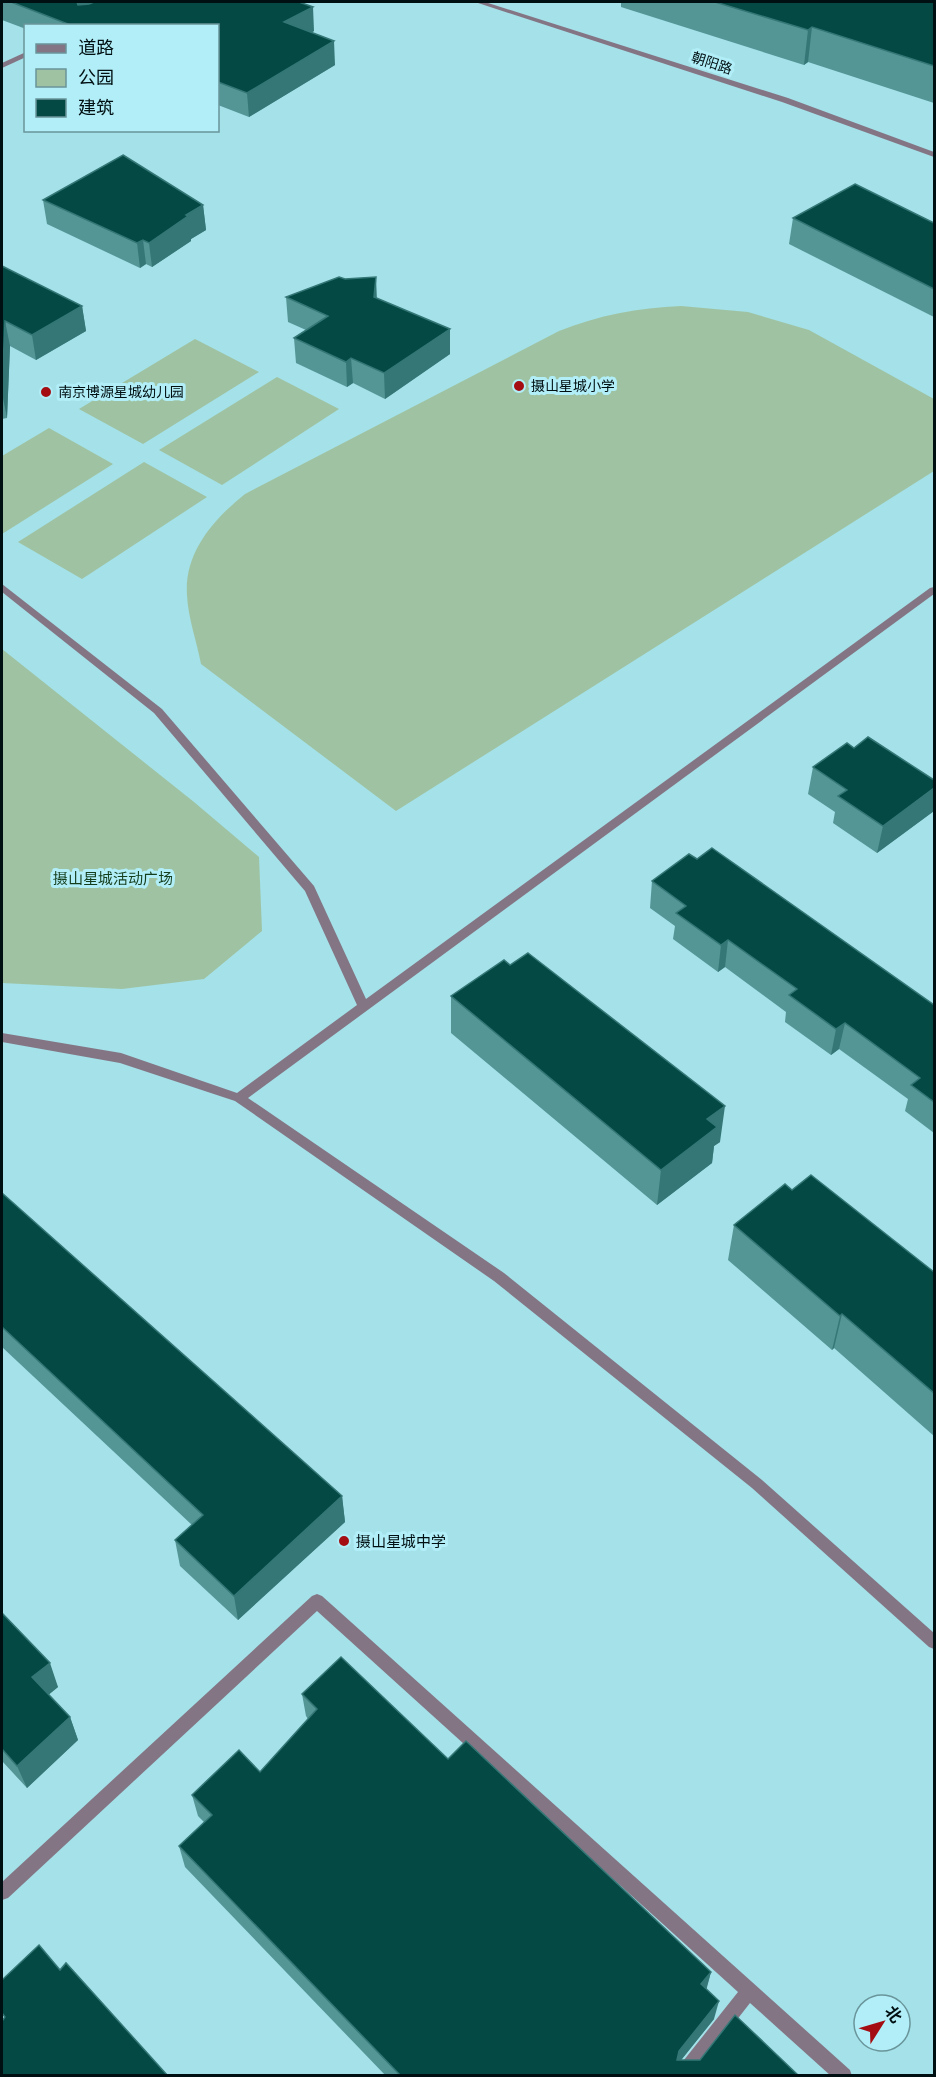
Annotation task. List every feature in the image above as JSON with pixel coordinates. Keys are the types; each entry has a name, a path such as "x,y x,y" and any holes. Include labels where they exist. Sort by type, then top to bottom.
{"street":[{"name":"朝阳路","path":"480,2 785,100 934,155"},
{"path":"2,66 24,55"},
{"path":"2,588 158,711 310,889 364,1007"},
{"path":"239,1098 934,590"},
{"path":"2,1038 121,1058 239,1098 499,1277 758,1484 934,1642"},
{"path":"2,1892 317,1601 844,2076"},
{"path":"682,2076 750,1991"}],"green space":[{"path":"681,306 748,312 809,330 934,399 934,471 396,811 201,664 187,595 190,565 203,538 212,526 245,494 559,331 619,313"},
{"path":"195,339 259,372 143,444 79,409"},
{"path":"277,377 339,409 222,485 159,450"},
{"path":"49,428 113,464 2,534 2,456"},
{"path":"144,462 207,497 82,579 18,542"},
{"name":"摄山星城活动广场","path":"2,649 194,802 259,857 262,931 204,979 122,989 2,983"}],"building":[{"path":"11,2 77,2 78,5 94,2 299,2 313,7 284,22 334,41 247,93 219,82 219,24 68,24"},
{"path":"715,2 934,2 934,66 812,27 808,30"},
{"path":"123,155 203,205 149,243 143,240 137,243 43,200"},
{"path":"855,184 934,223 934,289 793,218"},
{"path":"2,266 82,306 32,335 5,321 2,393"},
{"path":"339,277 345,279 376,277 374,297 450,329 384,373 351,358 346,362 294,338 328,316 286,297"},
{"path":"868,737 934,780 934,788 883,826 838,796 847,790 813,767 847,743 854,748"},
{"path":"712,848 934,1005 934,1102 911,1085 920,1078 845,1023 836,1029 789,995 797,989 728,940 721,945 676,913 686,906 652,881 689,854 697,859"},
{"path":"528,953 725,1106 707,1119 717,1127 661,1170 451,996 504,960 510,965"},
{"path":"811,1175 934,1272 934,1393 734,1225 785,1184 792,1190"},
{"path":"2,1193 342,1496 234,1596 175,1540 203,1515 2,1327"},
{"path":"2,1613 50,1663 32,1677 70,1717 17,1766 2,1749"},
{"path":"341,1657 448,1759 466,1741 711,1972 701,1984 719,2001 679,2051 677,2060 700,2060 735,2015 799,2076 401,2076 179,1846 212,1815 192,1795 239,1750 260,1772 317,1709 302,1694"},
{"path":"39,1945 60,1970 66,1963 168,2076 2,2076 2,2021 5,2017 2,2013 2,1980"}],"place":[{"name":"摄山星城小学","path":"519,386"},
{"name":"南京博源星城幼儿园","path":"46,392"},
{"name":"摄山星城中学","path":"344,1541"}]}
